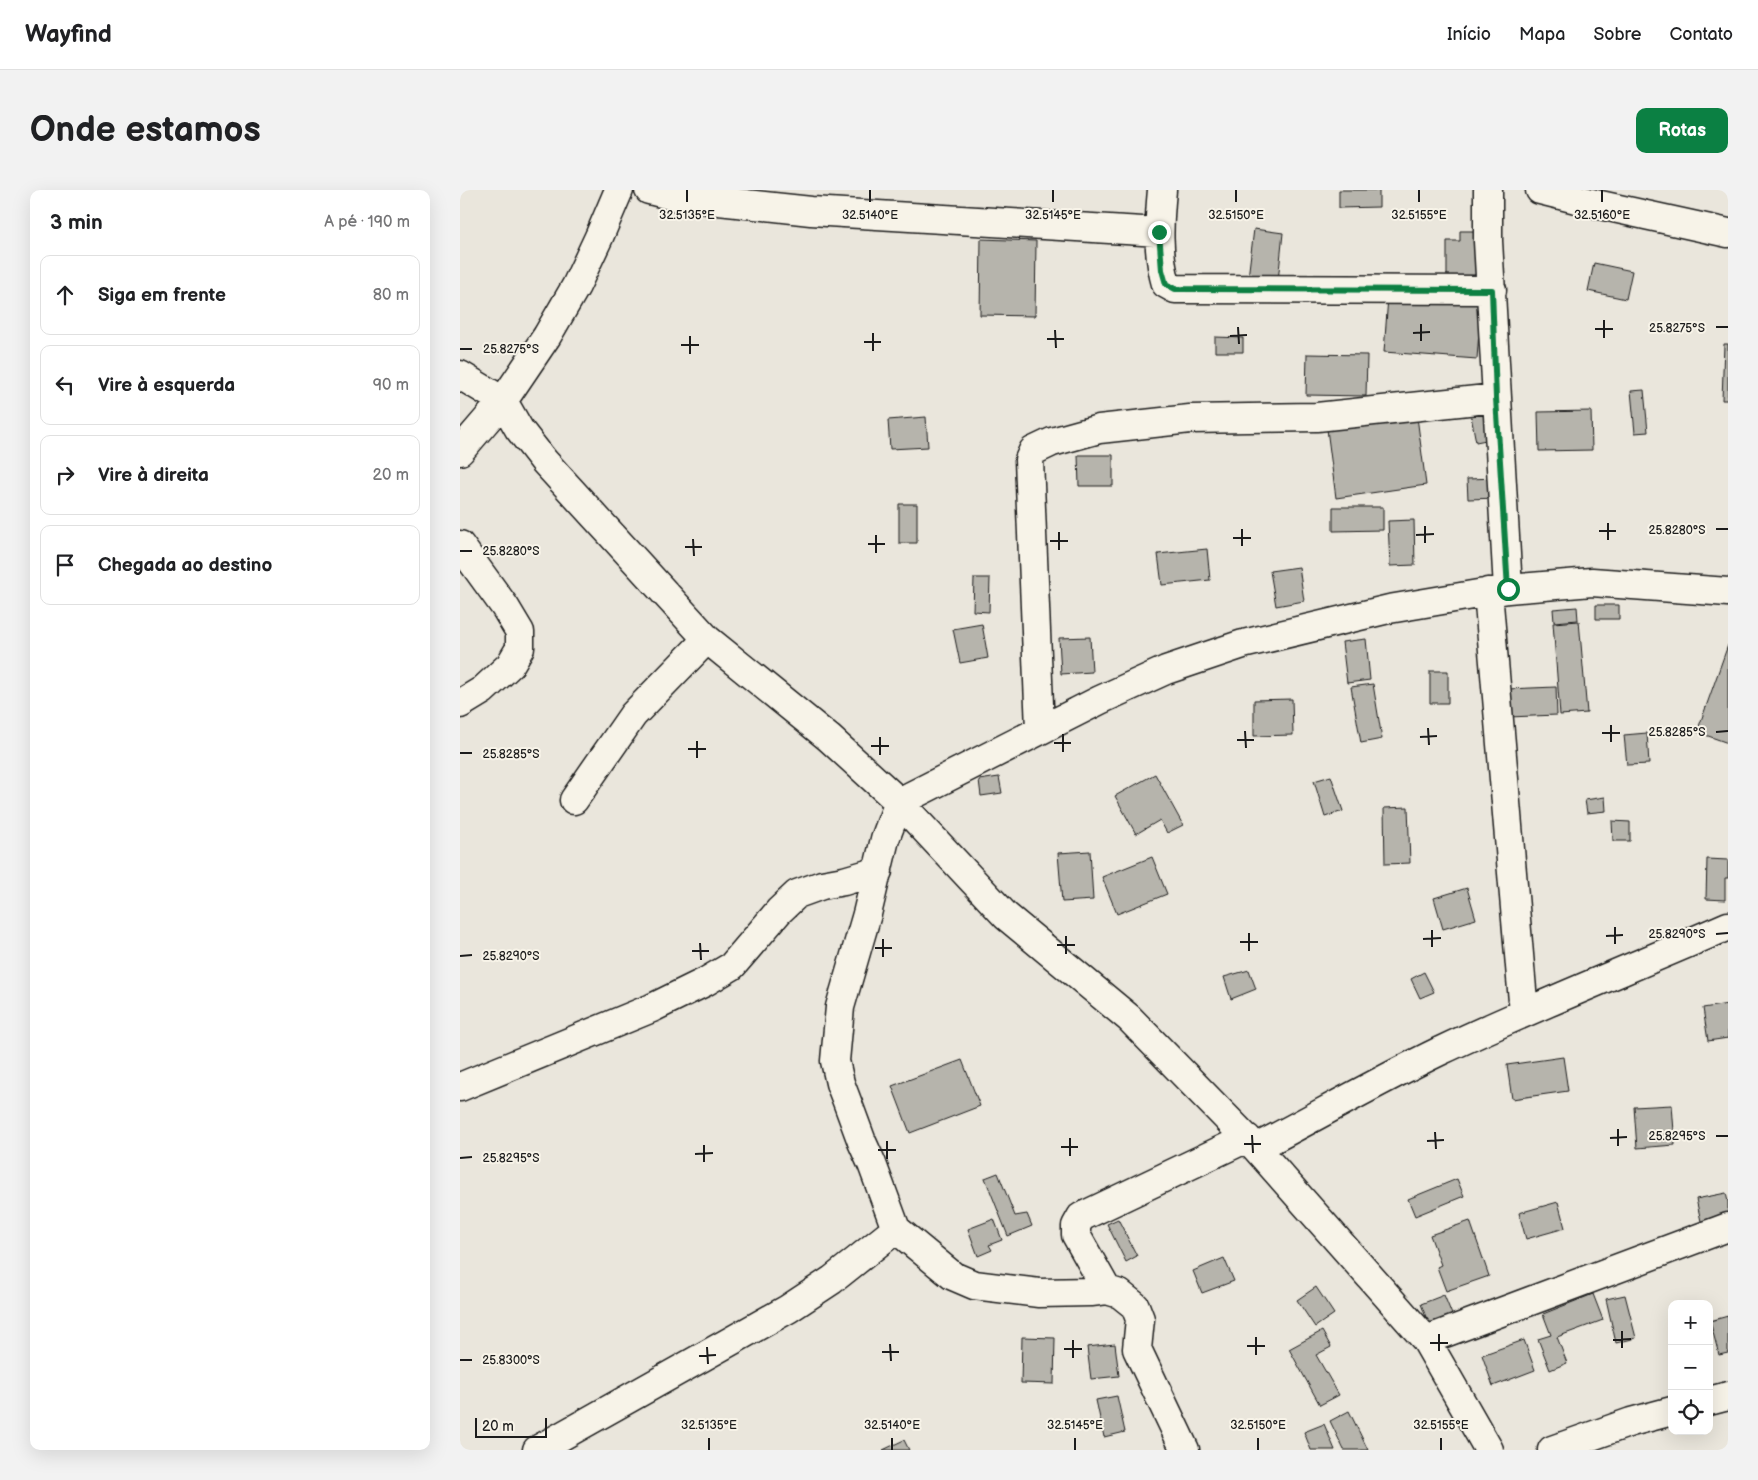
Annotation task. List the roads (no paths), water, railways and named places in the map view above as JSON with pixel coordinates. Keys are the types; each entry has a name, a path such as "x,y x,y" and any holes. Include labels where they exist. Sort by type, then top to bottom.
{"street":[{"path":"460,451 503,401 547,336 576,286 600,237 619,190"},
{"path":"649,190 673,196 811,210 1159,232"},
{"path":"1162,190 1159,232 1162,270 1166,284 1175,289 1492,290"},
{"path":"1488,190 1488,241 1492,290 1496,398 1498,591 1524,1013"},
{"path":"1540,190 1728,233"},
{"path":"460,375 503,401 519,429 544,461 708,639 829,738 899,802 1006,916 1129,1018 1252,1143 1426,1340 1489,1450"},
{"path":"1040,729 1029,460 1033,451 1052,442 1099,429 1190,418 1317,417 1496,398"},
{"path":"460,545 505,607 520,632 520,648 510,665 483,690 460,704"},
{"path":"1186,1450 1137,1349 1140,1319 1135,1306 1120,1294 1107,1290 1039,1293 994,1289 974,1285 953,1276 896,1229 840,1083 835,1061 840,1007 886,839 899,802 1040,729 1166,670 1243,644 1389,609 1498,591 1592,582 1728,592"},
{"path":"574,800 633,715 708,639"},
{"path":"460,1087 652,1008 705,982 732,966 779,911 797,894 822,885 878,871"},
{"path":"1107,1290 1076,1235 1076,1226 1081,1217 1252,1143 1438,1052 1524,1013 1643,964 1728,926"},
{"path":"1426,1340 1728,1227"},
{"path":"537,1450 788,1309 832,1280 896,1229"},
{"path":"1713,1400 1728,1396"},
{"path":"1552,1450 1630,1422 1668,1412"}]}
